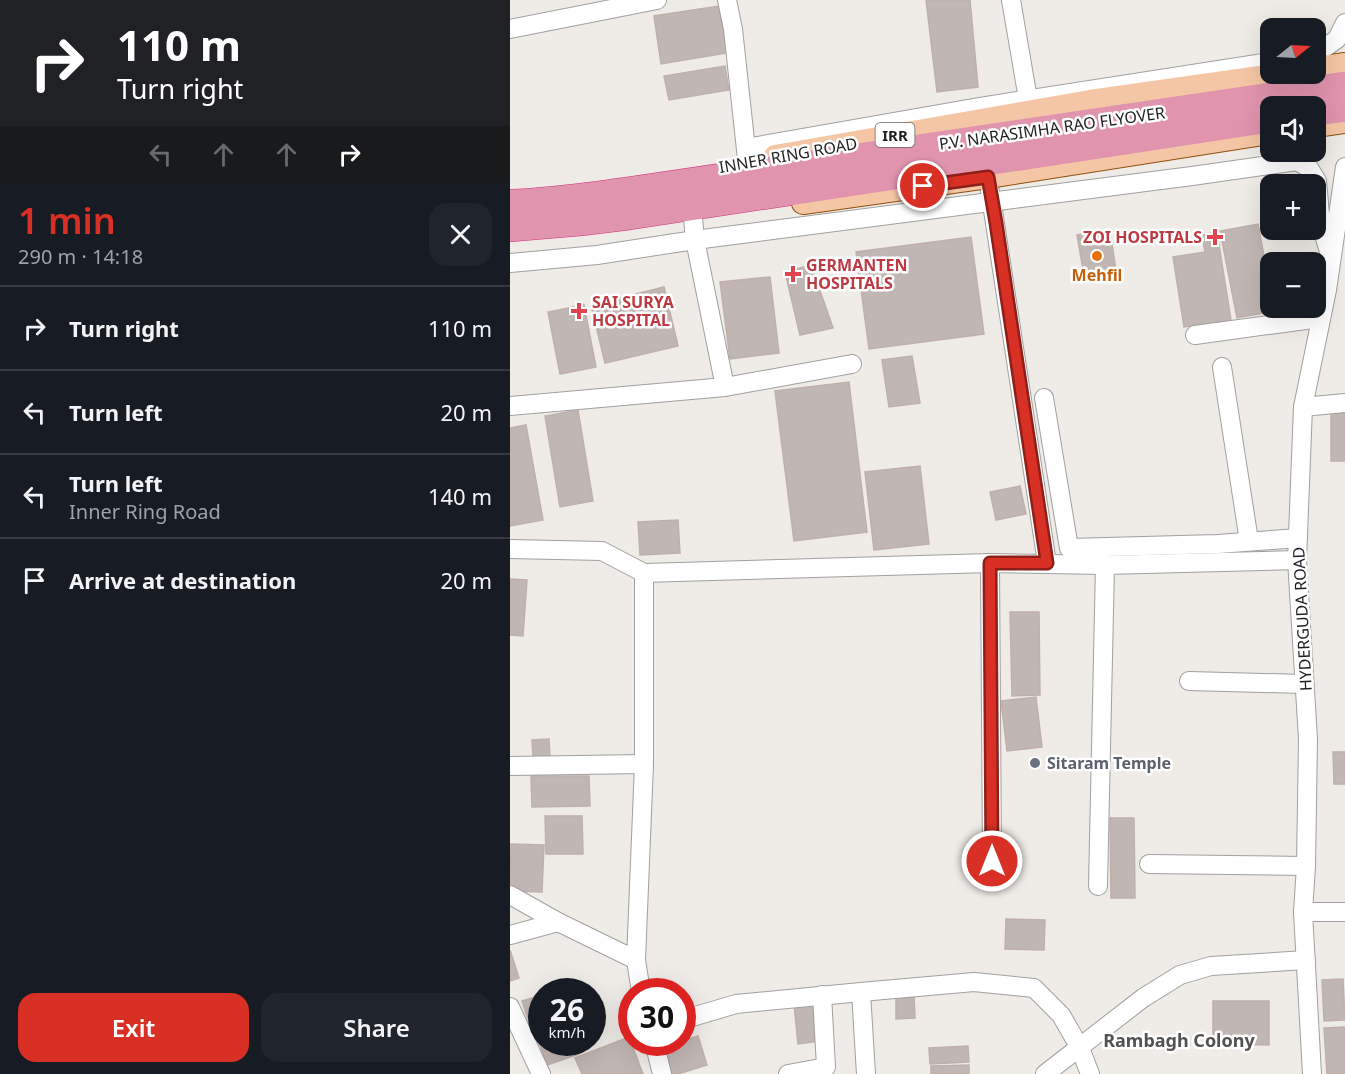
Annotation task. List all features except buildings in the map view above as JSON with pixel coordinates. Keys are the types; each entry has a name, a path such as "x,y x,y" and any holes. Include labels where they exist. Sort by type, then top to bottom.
{"highway":[{"name":"P.V. NARASIMHA RAO FLYOVER","path":"510,203 579,198 1345,85"},
{"path":"1326,111 1345,108"},
{"name":"P.V. NARASIMHA RAO FLYOVER","path":"510,228 630,216 1260,121"}],"main road":[{"path":"1326,67 1345,64"},
{"name":"INNER RING ROAD","path":"510,198 626,187 746,155 1260,77"},
{"path":"1326,125 1345,122"},
{"path":"510,238 636,226 694,229 988,177 1260,135"}],"street":[{"path":"510,29 657,0"},
{"path":"727,0 733,29 746,155 1028,99 1260,64"},
{"path":"1011,0 1028,99"},
{"path":"1326,47 1337,39 1345,23"},
{"path":"510,263 597,255 694,229 992,201 1297,161 1309,168 1317,181 1321,225 1331,259"},
{"name":"HYDERGUDA ROAD","path":"1326,307 1336,289 1331,259 1345,166"},
{"path":"988,177 1047,563"},
{"path":"694,229 725,387"},
{"path":"1195,335 1320,318"},
{"name":"HYDERGUDA ROAD","path":"1312,1074 1303,912 1308,739 1297,560 1303,407 1320,318"},
{"path":"510,406 725,387 852,364"},
{"path":"1222,367 1248,541"},
{"path":"1044,398 1069,548 1218,544 1298,538"},
{"path":"1303,407 1345,403"},
{"path":"510,549 602,550 644,573 990,563 1105,564 1297,560"},
{"path":"990,563 992,861"},
{"path":"1098,886 1105,564"},
{"path":"639,978 636,960 644,764 644,573"},
{"path":"1190,681 1304,684"},
{"path":"510,766 644,764"},
{"path":"1149,864 1306,866"},
{"path":"510,895 558,922 636,960"},
{"path":"1303,912 1345,912"},
{"path":"510,934 558,922"},
{"path":"1045,1074 1143,998 1180,975 1211,966 1306,960"},
{"path":"696,1016 736,1004 974,982 1034,988 1061,1015 1080,1048 1090,1074"},
{"path":"861,992 866,1074"},
{"path":"788,1074 826,1067 822,995"},
{"path":"510,1007 542,1074"},
{"path":"658,1056 662,1074"}],"place":[{"name":"ZOI HOSPITALS","path":"1215,237"},
{"name":"Mehfil","path":"1097,256"},
{"name":"GERMANTEN HOSPITALS","path":"793,274"},
{"name":"SAI SURYA HOSPITAL","path":"579,311"},
{"name":"Sitaram Temple","path":"1035,763"}],"district":[{"name":"Rambagh Colony","path":"1179,1040"}],"route":[{"path":"923,186 988,177 1047,563 990,563 992,861"}]}
